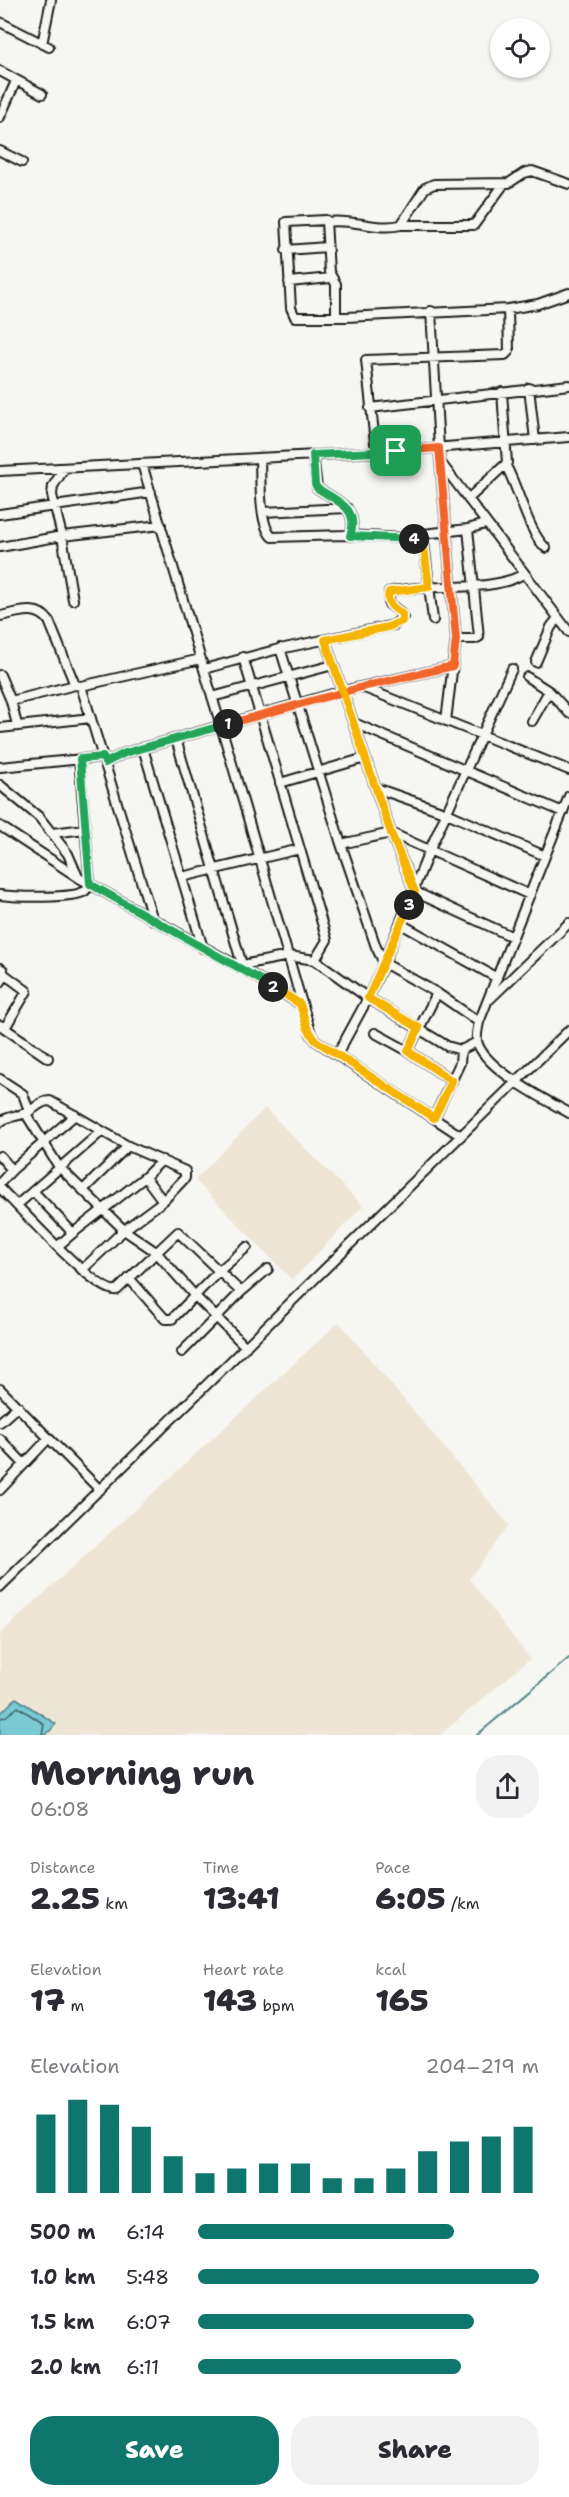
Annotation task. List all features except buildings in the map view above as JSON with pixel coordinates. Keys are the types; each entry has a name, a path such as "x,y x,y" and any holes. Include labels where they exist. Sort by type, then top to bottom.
{"street":[{"path":"0,22 45,46 51,0"},
{"path":"0,71 42,94"},
{"path":"0,117 16,81"},
{"path":"0,152 22,162"},
{"path":"401,225 430,185 504,184 532,171 569,184"},
{"path":"504,184 474,225 401,225 386,228 342,220 286,222 291,308 295,317 508,309 538,304 569,293"},
{"path":"327,222 331,278 336,284 336,317"},
{"path":"286,250 327,246"},
{"path":"289,282 331,278"},
{"path":"376,452 365,362 367,359 505,355 509,351 508,309"},
{"path":"431,311 439,448 456,639 446,721"},
{"path":"370,408 569,385"},
{"path":"529,388 535,440"},
{"path":"468,499 506,466 508,457 502,392"},
{"path":"0,471 376,452 569,437"},
{"path":"313,455 317,488 347,508 353,519 350,536"},
{"path":"260,458 263,512 267,531 272,537 350,536 423,539"},
{"path":"440,461 569,632"},
{"path":"142,464 289,956 300,1004 310,1034 337,1055 460,1136"},
{"path":"506,466 516,485 533,530 546,548"},
{"path":"64,469 52,490 73,600"},
{"path":"0,514 152,492"},
{"path":"263,512 347,508"},
{"path":"433,620 423,534 468,530 486,524"},
{"path":"0,547 62,536 161,525"},
{"path":"456,639 479,637 468,530"},
{"path":"204,669 280,648 399,623 402,621 402,614 389,604 389,592 509,582 523,574"},
{"path":"0,616 34,610 43,613 49,621 91,718 153,920"},
{"path":"536,662 551,627 558,618"},
{"path":"325,640 391,833 415,892 513,937"},
{"path":"280,648 371,935 384,963 437,993 480,1022"},
{"path":"243,657 327,940 315,960"},
{"path":"7,697 78,686 201,659"},
{"path":"212,697 333,665"},
{"path":"0,767 80,759 104,760 298,704 453,666"},
{"path":"337,1055 384,963 415,892 430,849 512,669"},
{"path":"0,675 17,726"},
{"path":"527,677 549,691 569,713"},
{"path":"362,687 569,770"},
{"path":"532,721 549,691"},
{"path":"0,728 91,718"},
{"path":"354,723 563,812"},
{"path":"176,739 242,967"},
{"path":"143,748 203,948"},
{"path":"280,783 365,758"},
{"path":"0,895 66,896 85,891 90,884 80,759"},
{"path":"0,785 39,817 68,854 79,878"},
{"path":"376,788 447,813 545,856"},
{"path":"569,796 487,1002 480,1022 477,1042 488,1057 515,1082 569,1113"},
{"path":"0,826 79,878 203,948 242,967 300,1004"},
{"path":"52,833 85,829"},
{"path":"341,844 391,833 530,895"},
{"path":"182,877 300,849"},
{"path":"487,1002 569,923"},
{"path":"401,924 497,978"},
{"path":"242,967 289,956 315,960 368,998 447,1046 461,1050 477,1042"},
{"path":"0,983 2,971 27,991 3,1026 48,1058"},
{"path":"408,1051 437,993"},
{"path":"0,1587 569,1030"},
{"path":"375,1033 408,1051 452,1081"},
{"path":"434,1118 462,1058 461,1050"},
{"path":"0,1079 23,1094 28,1113 59,1167 124,1230 156,1252 195,1296 246,1347"},
{"path":"0,1122 12,1115 28,1113 44,1101 50,1101 128,1146 185,1171 185,1178 162,1201 124,1230 82,1270"},
{"path":"0,1183 75,1115"},
{"path":"17,1205 102,1131"},
{"path":"83,1190 128,1146"},
{"path":"0,1156 12,1170"},
{"path":"58,1246 101,1209 145,1177 162,1160"},
{"path":"145,1177 162,1201"},
{"path":"0,1188 82,1270 111,1291 117,1290 175,1233 181,1233 218,1272 241,1292"},
{"path":"33,1191 73,1233"},
{"path":"129,1278 168,1320 172,1319 218,1272 247,1247"},
{"path":"182,1352 241,1292 268,1269"},
{"path":"0,1389 100,1490"},
{"path":"0,1422 18,1406"},
{"path":"0,1439 24,1464"},
{"path":"0,1491 48,1439"}],"shaded area":[{"path":"265,1108 363,1206 292,1280 195,1180"},
{"path":"339,1322 509,1525 469,1579 530,1659 440,1735 0,1735 0,1634"}],"water":[{"path":"16,1698 56,1724 46,1735 0,1735 0,1714"}],"waterway":[{"path":"477,1735 569,1658"}],"route":[{"path":"396,451 313,455 317,488 347,508 353,515 350,536 423,539 429,587 389,592 388,600 394,609 402,614 402,621 388,627 325,640 343,692 365,758 391,833 415,892 368,998 419,1028 408,1051 452,1081 434,1118 315,1040 307,1027 300,1004 243,969 90,884 80,759 103,757 105,763 125,753 298,704 343,692 362,687 453,666 456,639 439,448 396,451"}]}
